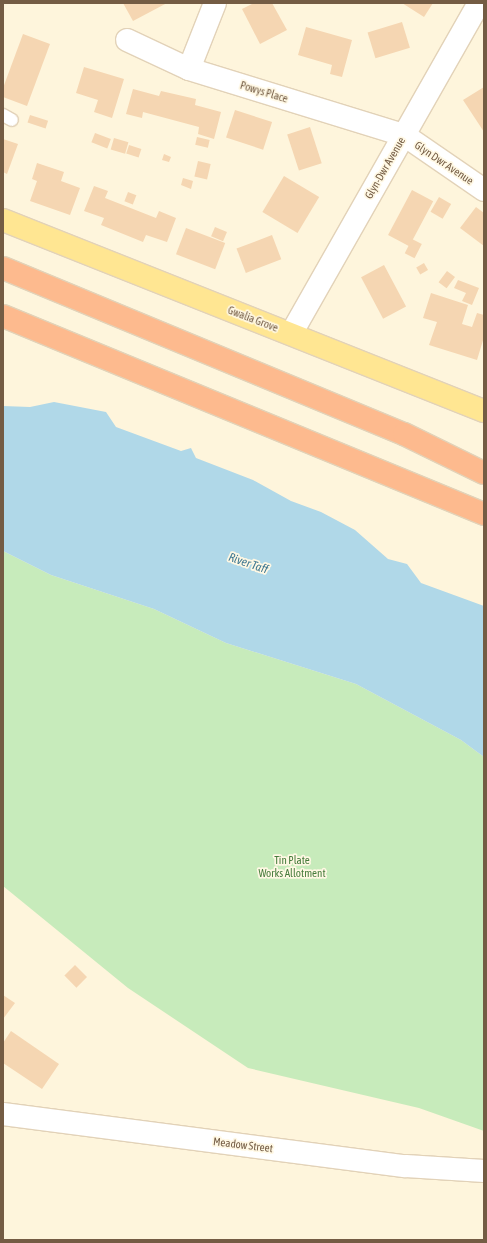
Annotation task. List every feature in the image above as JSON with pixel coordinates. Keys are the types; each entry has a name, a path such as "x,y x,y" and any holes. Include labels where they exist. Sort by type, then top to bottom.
{"highway":[{"path":"3,268 404,434 484,473"},
{"path":"3,316 484,514"}],"main road":[{"name":"Gwalia Grove","path":"12,224 484,411"}],"street":[{"path":"189,69 215,3"},
{"name":"Glyn-Dwr Avenue","path":"291,334 479,3"},
{"name":"Powys Place","path":"127,40 189,69 404,135"},
{"name":"Glyn Dwr Avenue","path":"404,135 484,190"},
{"name":"Meadow Street","path":"3,1114 406,1166 484,1171"}],"green space":[{"name":"Tin Plate Works Allotment","path":"3,551 51,575 154,609 226,643 356,684 461,740 484,757 484,1131 419,1108 248,1068 128,988 3,886"}],"water":[{"name":"River Taff","path":"54,402 106,412 116,427 181,451 191,448 196,458 253,480 291,501 321,512 355,530 388,559 407,564 421,583 484,606 484,757 461,740 356,684 226,643 154,609 51,575 3,551 3,406 30,407"}],"building":[{"path":"123,3 167,3 133,21"},
{"path":"254,3 272,3 287,30 260,44 242,9"},
{"path":"402,3 433,3 424,17"},
{"path":"402,22 410,48 375,58 368,33"},
{"path":"306,27 352,40 342,77 330,74 332,65 298,55"},
{"path":"23,34 50,44 27,106 3,97 3,88"},
{"path":"84,67 124,79 112,118 94,112 98,100 76,93"},
{"path":"484,87 484,132 463,100"},
{"path":"133,89 159,96 161,91 196,99 195,105 221,112 214,139 198,134 199,127 143,112 142,118 126,114"},
{"path":"235,110 272,122 263,150 226,138"},
{"path":"30,115 48,121 46,128 28,123"},
{"path":"310,127 322,163 299,171 287,134"},
{"path":"95,133 111,139 107,148 91,142"},
{"path":"197,137 210,140 208,148 195,145"},
{"path":"114,138 128,142 125,154 111,150"},
{"path":"3,139 18,144 7,174 3,172"},
{"path":"129,145 141,149 139,158 126,154"},
{"path":"164,154 171,157 169,162 162,160"},
{"path":"198,161 211,164 207,180 194,177"},
{"path":"37,163 64,172 61,181 80,188 70,215 30,201 37,181 32,179"},
{"path":"284,176 319,197 298,233 262,212"},
{"path":"183,178 193,181 191,189 181,185"},
{"path":"94,186 108,191 105,198 156,218 159,211 176,218 167,242 146,235 143,242 101,225 104,218 84,211"},
{"path":"412,190 433,201 409,246 388,235"},
{"path":"128,192 136,195 133,205 124,201"},
{"path":"439,197 451,204 443,219 430,212"},
{"path":"476,207 484,213 484,246 460,228"},
{"path":"215,227 227,232 223,241 211,236"},
{"path":"186,228 225,243 215,269 176,254"},
{"path":"272,235 281,259 246,273 237,249"},
{"path":"412,239 422,244 415,258 405,253"},
{"path":"424,263 428,270 420,274 416,268"},
{"path":"384,265 406,306 383,319 361,277"},
{"path":"447,271 455,277 447,288 439,282"},
{"path":"458,280 479,288 472,305 462,301 466,293 454,288"},
{"path":"431,293 468,305 462,324 472,327 477,313 484,315 484,337 477,360 429,345 437,322 423,318"},
{"path":"75,965 87,977 76,988 64,976"},
{"path":"3,995 15,1003 3,1019"},
{"path":"11,1031 59,1064 42,1089 3,1063 3,1043"}]}
